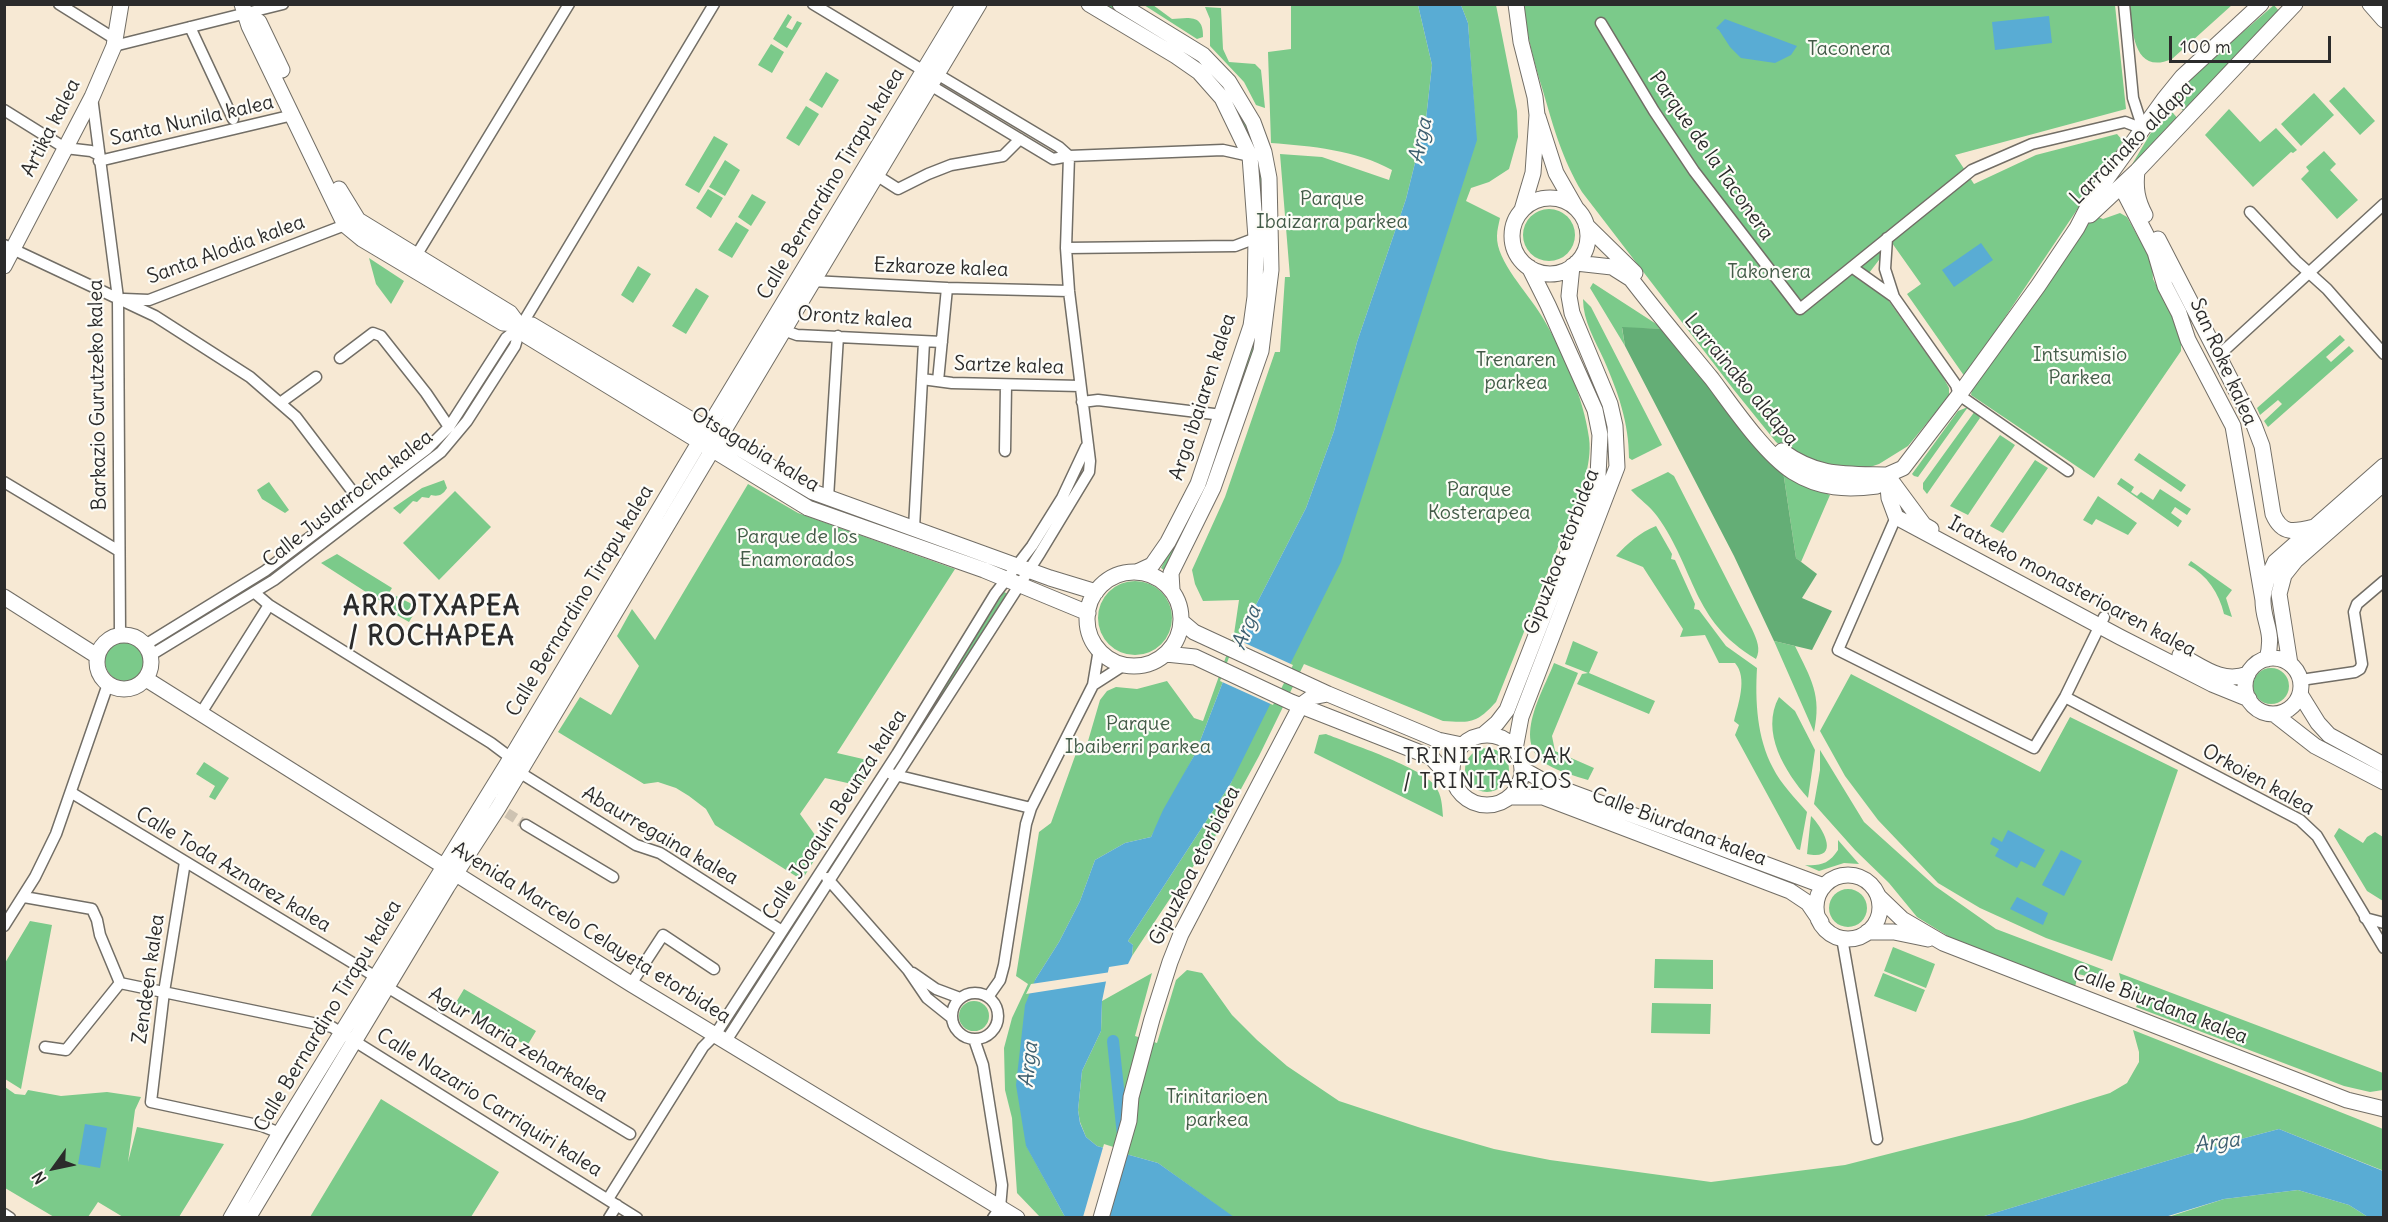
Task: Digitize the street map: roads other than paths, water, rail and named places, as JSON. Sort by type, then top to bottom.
[{"type":"street","points":[[59,4],[115,42],[190,27],[244,9],[283,4]]},
{"type":"street","name":"Artika kalea","points":[[4,266],[9,248],[92,97],[115,42],[121,4]]},
{"type":"street","points":[[416,256],[569,4]]},
{"type":"street","name":"Calle Juslarrocha kalea","points":[[148,650],[255,593],[441,452],[467,422],[515,346],[521,326],[714,4]]},
{"type":"street","points":[[813,4],[930,76],[1059,147],[1069,156]]},
{"type":"street","name":"Calle Bernardino Tirapu kalea","points":[[449,871],[503,810],[519,772],[710,439],[783,330],[876,176],[930,76],[964,4]]},
{"type":"street","name":"Calle Bernardino Tirapu kalea","points":[[248,1218],[348,1037],[449,871],[512,758],[710,439],[930,76],[979,4]]},
{"type":"street","name":"Arga ibaiaren kalea","points":[[1089,4],[1199,72],[1222,98],[1250,156],[1256,238],[1251,326],[1198,484],[1168,542],[1152,565],[1137,572]]},
{"type":"street","name":"Arga ibaiaren kalea","points":[[1120,4],[1203,55],[1229,82],[1253,122],[1264,152],[1269,178],[1271,270],[1261,351],[1212,488],[1171,573],[1172,590]]},
{"type":"street","points":[[1516,4],[1521,42],[1535,97],[1537,115],[1533,173],[1522,210],[1513,227],[1512,236],[1517,255],[1529,267],[1546,273],[1564,271],[1581,256],[1587,241],[1586,225],[1556,173],[1537,115]]},
{"type":"street","points":[[2124,4],[2133,98],[2143,129]]},
{"type":"street","name":"Larrainako aldapa","points":[[1574,264],[1612,267],[1631,279],[1776,458],[1793,472],[1816,484],[1834,488],[1847,489],[1882,480],[1903,468],[1959,395],[2077,228],[2092,199],[2182,77],[2261,4]]},
{"type":"street","points":[[2369,5],[2384,20]]},
{"type":"street","name":"Larrainako aldapa","points":[[2077,228],[2137,171],[2293,6]]},
{"type":"street","points":[[244,9],[249,26],[293,115],[351,222]]},
{"type":"street","points":[[244,9],[259,22],[347,205],[351,222]]},
{"type":"street","name":"Parque de la Taconera","points":[[1601,23],[1654,111],[1694,171],[1800,309],[1972,171],[2032,144],[2125,122],[2143,129]]},
{"type":"street","points":[[190,27],[233,119]]},
{"type":"street","points":[[930,76],[1020,140],[1053,159],[1069,156],[1222,150],[1250,156]]},
{"type":"street","name":"Barkazio Gurutzeko kalea","points":[[92,97],[118,298],[120,634]]},
{"type":"street","points":[[4,110],[65,148],[91,151],[99,158]]},
{"type":"street","name":"Santa Nunila kalea","points":[[99,158],[293,115]]},
{"type":"street","points":[[876,176],[898,189],[951,165],[1003,156],[1020,140]]},
{"type":"street","points":[[2121,186],[2126,151]]},
{"type":"street","name":"Calle Joaquín Beunza kalea","points":[[612,1202],[703,1047],[721,1038],[830,881],[891,774],[1013,582],[1089,472],[1090,461],[1069,291],[1066,248],[1069,156]]},
{"type":"street","name":"San Roke kalea","points":[[2137,171],[2135,187],[2139,203],[2254,425],[2262,446],[2272,514],[2277,524],[2289,531],[2314,527]]},
{"type":"street","name":"San Roke kalea","points":[[2121,186],[2155,252],[2165,286],[2180,313],[2188,340],[2233,426],[2271,638],[2267,659]]},
{"type":"street","points":[[1522,210],[1532,202],[1544,198],[1556,198],[1578,210]]},
{"type":"street","points":[[2218,356],[2384,204]]},
{"type":"street","points":[[2250,212],[2309,274],[2327,289],[2384,354]]},
{"type":"street","name":"Otsagabia kalea","points":[[351,222],[416,256],[510,313],[521,326]]},
{"type":"street","name":"Otsagabia kalea","points":[[351,222],[366,242],[498,321],[521,326],[532,325],[710,439],[808,508],[1013,582],[1088,613]]},
{"type":"street","name":"Santa Alodia kalea","points":[[118,298],[149,300],[351,222]]},
{"type":"street","name":"Larrainako aldapa","points":[[1586,225],[1637,275],[1780,449],[1797,462],[1816,470],[1882,480]]},
{"type":"street","points":[[1066,248],[1235,246],[1256,238]]},
{"type":"street","points":[[1887,238],[1885,269],[1894,297],[1956,386],[1959,395],[2068,471]]},
{"type":"street","points":[[9,248],[155,316],[240,370],[296,417],[359,500]]},
{"type":"street","name":"Gipuzkoa etorbidea","points":[[1515,749],[1521,717],[1617,467],[1615,426],[1610,404],[1572,313],[1569,296],[1574,264]]},
{"type":"street","name":"Gipuzkoa etorbidea","points":[[1483,735],[1507,710],[1598,476],[1600,435],[1595,410],[1529,267]]},
{"type":"street","points":[[1853,268],[1894,297]]},
{"type":"street","name":"Ezkaroze kalea","points":[[812,281],[1069,291]]},
{"type":"street","points":[[938,381],[947,288]]},
{"type":"street","name":"Calle Juslarrocha kalea","points":[[148,650],[265,571],[427,449],[449,427],[506,338],[521,326]]},
{"type":"street","name":"Orontz kalea","points":[[783,330],[797,335],[942,342]]},
{"type":"street","points":[[340,358],[373,333],[381,336],[426,393],[449,427]]},
{"type":"street","points":[[828,498],[838,336]]},
{"type":"street","points":[[914,528],[924,342]]},
{"type":"street","points":[[280,404],[316,377]]},
{"type":"street","name":"Sartze kalea","points":[[922,380],[1006,385],[1080,386]]},
{"type":"street","points":[[1005,451],[1006,385]]},
{"type":"street","points":[[1082,402],[1098,400],[1222,415]]},
{"type":"street","name":"Otsagabia kalea","points":[[710,439],[828,498],[1096,592]]},
{"type":"street","points":[[2263,600],[2267,578],[2275,562],[2384,466]]},
{"type":"street","name":"Iratxeko monasterioaren kalea","points":[[1903,468],[1895,495],[1896,517],[2102,622],[2223,677],[2236,679],[2248,674]]},
{"type":"street","name":"Iratxeko monasterioaren kalea","points":[[1882,480],[1924,525],[2051,592],[2212,684],[2249,699]]},
{"type":"street","points":[[4,482],[119,551]]},
{"type":"street","points":[[2290,664],[2279,594],[2284,575],[2296,560],[2384,483]]},
{"type":"street","points":[[1896,517],[1838,650],[2034,748],[2065,697],[2102,622]]},
{"type":"street","points":[[1137,572],[1150,574],[1172,590],[1180,610],[1181,621],[1174,644],[1166,654],[1156,661],[1124,665],[1109,658],[1099,649],[1088,626],[1088,613],[1096,592],[1107,580],[1121,574],[1137,572]]},
{"type":"street","points":[[2274,714],[2290,708],[2300,687],[2361,669],[2354,612],[2356,604],[2384,581]]},
{"type":"street","name":"Calle Joaquín Beunza kalea","points":[[721,1038],[782,930],[891,774],[1013,582]]},
{"type":"street","points":[[255,593],[269,605],[512,758]]},
{"type":"street","points":[[4,597],[97,656]]},
{"type":"street","points":[[201,713],[269,605]]},
{"type":"street","points":[[1181,621],[1194,632],[1328,694],[1438,740],[1462,745]]},
{"type":"street","points":[[120,634],[138,638],[148,650],[150,671],[140,684],[124,689],[108,684],[97,667],[97,656],[105,642],[120,634]]},
{"type":"street","points":[[988,997],[1000,980],[1004,965],[1026,824],[1031,808],[1093,685],[1099,649]]},
{"type":"street","points":[[1166,654],[1182,654],[1206,662],[1295,703],[1432,758],[1462,795],[1473,802],[1486,805],[1499,803],[1510,797],[1521,779],[1522,769],[1515,749],[1506,741],[1495,736],[1483,735],[1472,738],[1462,745],[1455,756],[1452,770],[1455,784]]},
{"type":"street","points":[[2382,763],[2329,735],[2300,687],[2296,669],[2290,664],[2275,658],[2267,659],[2253,667],[2248,674],[2246,682],[2249,699],[2260,710],[2274,714],[2315,746],[2384,782]]},
{"type":"street","points":[[1093,685],[1124,665]]},
{"type":"street","name":"Avenida Marcelo Celayeta etorbidea","points":[[146,679],[449,871],[721,1038],[996,1213],[1017,1218]]},
{"type":"street","points":[[4,926],[24,897],[56,834],[108,684]]},
{"type":"street","points":[[1295,703],[1328,694]]},
{"type":"street","name":"Orkoien kalea","points":[[2065,697],[2300,820],[2317,836],[2384,948]]},
{"type":"street","name":"Gipuzkoa etorbidea","points":[[1131,1097],[1152,1019],[1181,934],[1295,703]]},
{"type":"street","name":"Calle Biurdana kalea","points":[[1522,769],[1549,784],[1824,886]]},
{"type":"street","name":"Abaurregaina kalea","points":[[519,772],[636,845],[660,853],[782,930]]},
{"type":"street","points":[[891,774],[1031,808]]},
{"type":"street","name":"Calle Toda Aznarez kalea","points":[[72,793],[381,982]]},
{"type":"street","name":"Calle Biurdana kalea","points":[[1510,797],[1544,797],[1790,891],[1808,903],[1821,922]]},
{"type":"street","points":[[526,825],[613,877]]},
{"type":"street","name":"Zendeen kalea","points":[[185,862],[164,992],[151,1102],[262,1125],[280,1133]]},
{"type":"street","points":[[821,872],[908,970],[927,998],[952,1018],[957,1030],[974,1039],[988,1035],[997,1023],[997,1009],[988,997],[974,993],[960,998],[952,1018]]},
{"type":"street","points":[[1849,875],[1867,881],[1878,896],[1879,916],[1867,933],[1851,939],[1842,938],[1834,935],[1821,922],[1817,904],[1824,886],[1831,880],[1849,875]]},
{"type":"street","name":"Calle Biurdana kalea","points":[[1878,896],[1902,920],[1943,943],[2347,1100],[2384,1108]]},
{"type":"street","points":[[24,897],[92,909],[120,983],[66,1050],[45,1047]]},
{"type":"street","points":[[2365,918],[2384,923]]},
{"type":"street","name":"Calle Biurdana kalea","points":[[1867,933],[1894,932],[1943,943]]},
{"type":"street","points":[[631,984],[663,935],[714,969]]},
{"type":"street","points":[[1842,938],[1877,1139]]},
{"type":"street","points":[[908,970],[936,989],[960,998]]},
{"type":"street","name":"Agur Maria zeharkalea","points":[[381,982],[630,1134]]},
{"type":"street","name":"Calle Nazario Carriquiri kalea","points":[[120,983],[332,1027],[637,1218]]},
{"type":"street","name":"Calle Bernardino Tirapu kalea","points":[[231,1218],[280,1133],[348,1037]]},
{"type":"street","points":[[974,1039],[983,1065],[1001,1181],[996,1213]]},
{"type":"street","points":[[1091,1218],[1122,1115],[1131,1097]]},
{"type":"street","points":[[1101,1218],[1129,1120],[1131,1097]]},
{"type":"street","name":"Calle Biurdana kalea","points":[[2362,1104],[2384,1101]]},
{"type":"street","points":[[609,1218],[612,1202]]},
{"type":"street","points":[[4,1214],[10,1218]]},
{"type":"water","name":"Arga","points":[[1418,5],[1461,5],[1468,23],[1477,140],[1341,562],[1231,783],[1128,941],[1133,945],[1132,956],[1128,964],[1109,967],[1102,1001],[1101,1031],[1082,1071],[1078,1110],[1086,1137],[1097,1146],[1158,1163],[1234,1217],[1065,1217],[1026,1146],[1016,1085],[1025,1005],[1035,980],[1059,942],[1080,901],[1095,860],[1125,843],[1151,837],[1163,810],[1195,754],[1243,630],[1306,508],[1334,431],[1357,342],[1406,199],[1426,119],[1432,65]]},
{"type":"water","points":[[2049,16],[2052,43],[1995,50],[1992,22]]},
{"type":"water","points":[[1725,19],[1797,46],[1791,55],[1775,63],[1741,58],[1716,28]]},
{"type":"water","points":[[1981,243],[1993,260],[1954,287],[1942,270]]},
{"type":"water","points":[[2008,830],[2045,850],[2035,868],[2021,861],[2017,868],[1995,856],[1999,849],[1990,844],[1993,837],[2002,842]]},
{"type":"water","points":[[2061,850],[2082,861],[2064,896],[2042,885]]},
{"type":"water","points":[[2017,897],[2048,913],[2043,925],[2010,909]]},
{"type":"water","points":[[85,1124],[107,1128],[100,1168],[78,1164]]},
{"type":"water","points":[[2279,1129],[2383,1171],[2383,1217],[2368,1217],[2349,1205],[2298,1190],[2224,1199],[2165,1217],[1981,1217],[2226,1143]]},
{"type":"waterway","points":[[1113,1041],[1123,1135]]},
{"type":"tunnel","points":[[507,813],[526,825]]},
{"type":"district","name":"ARROTXAPEA / ROCHAPEA","points":[[432,623]]},
{"type":"district","name":"TRINITARIOAK / TRINITARIOS","points":[[1488,770]]},
{"type":"park label","name":"Taconera","points":[[1849,49]]},
{"type":"park label","name":"Parque Ibaizarra parkea","points":[[1332,210]]},
{"type":"park label","name":"Takonera","points":[[1769,272]]},
{"type":"park label","name":"Intsumisio Parkea","points":[[2080,366]]},
{"type":"park label","name":"Trenaren parkea","points":[[1516,372]]},
{"type":"park label","name":"Parque Kosterapea","points":[[1479,502]]},
{"type":"park label","name":"Parque de los Enamorados","points":[[797,548]]},
{"type":"park label","name":"Parque Ibaiberri parkea","points":[[1138,736]]},
{"type":"park label","name":"Trinitarioen parkea","points":[[1217,1108]]}]
